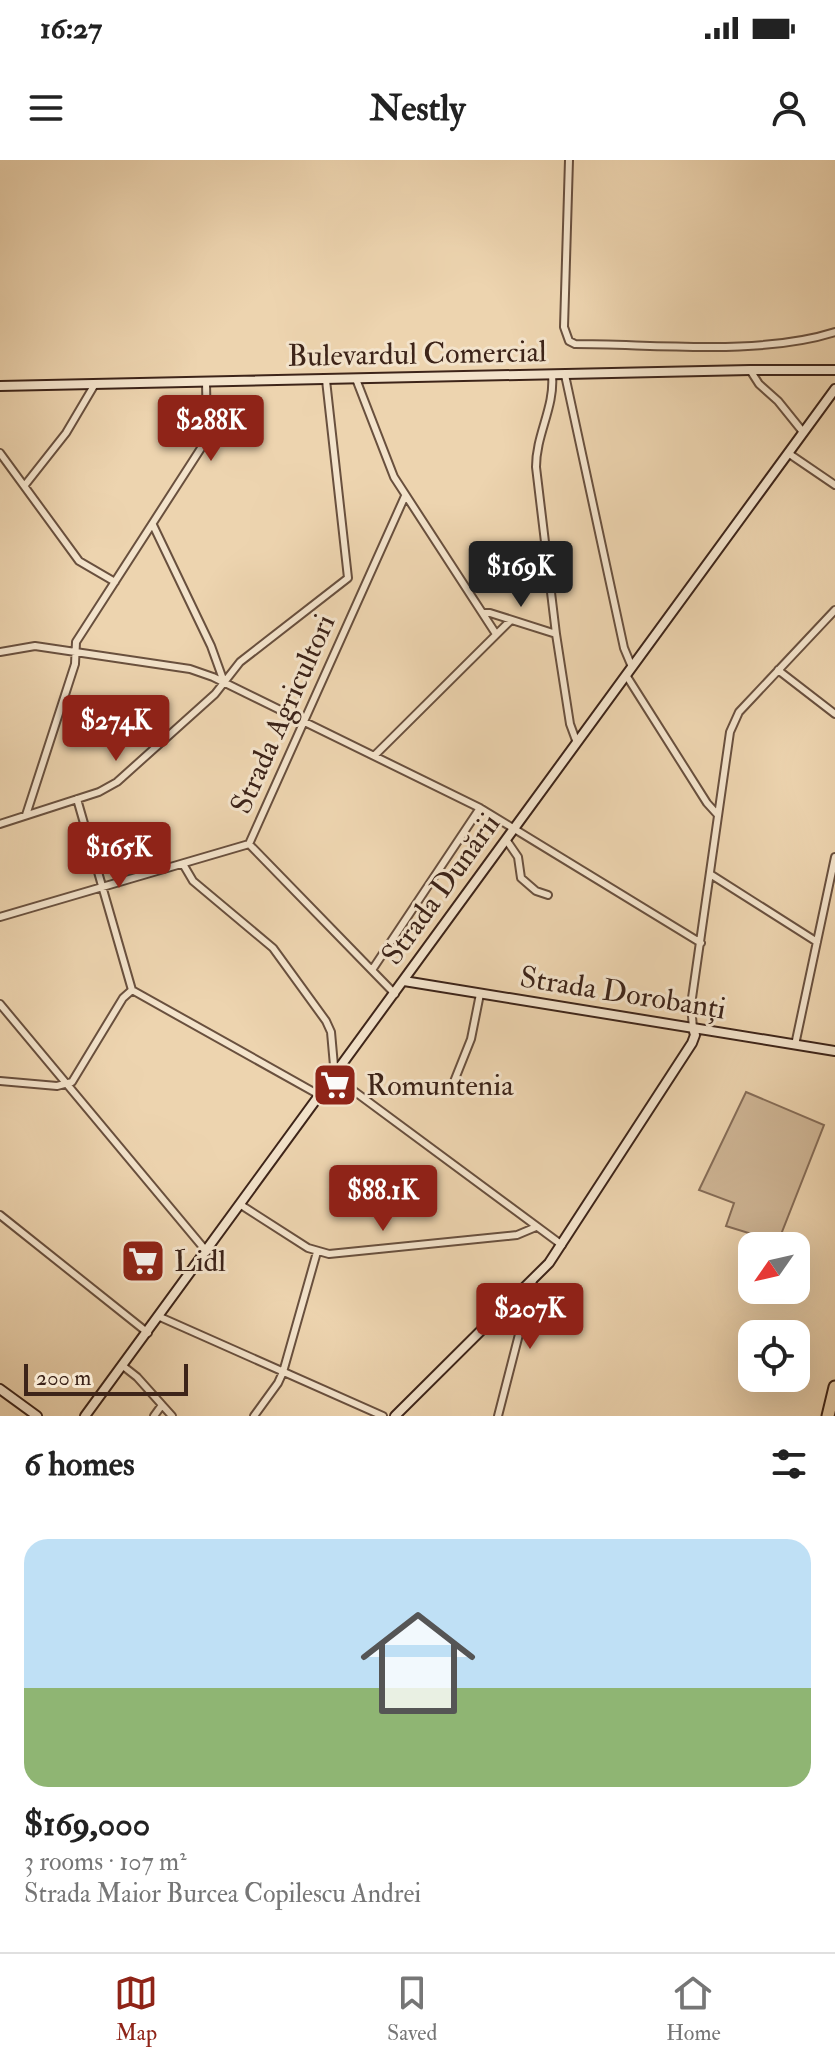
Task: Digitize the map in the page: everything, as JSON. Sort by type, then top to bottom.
[{"type":"highway","points":[[828,1416],[835,1387]]},
{"type":"main road","name":"Bulevardul Comercial","points":[[0,386],[835,370]]},
{"type":"main road","name":"Strada Dunării","points":[[85,1416],[835,389]]},
{"type":"main road","name":"Strada Dorobanți","points":[[404,981],[835,1051]]},
{"type":"main road","points":[[395,1416],[549,1263],[692,1043],[695,1035],[693,1028]]},
{"type":"main road","points":[[0,1389],[37,1416]]},
{"type":"street","points":[[569,160],[564,327],[569,341],[575,344],[719,346],[789,343],[835,332]]},
{"type":"street","points":[[750,370],[803,432]]},
{"type":"street","points":[[552,375],[553,394],[536,447],[536,467],[556,634],[570,724],[577,743]]},
{"type":"street","points":[[565,375],[629,671],[707,803],[717,814]]},
{"type":"street","points":[[356,379],[394,477],[496,634]]},
{"type":"street","points":[[326,380],[348,578]]},
{"type":"street","points":[[26,815],[77,653],[76,642],[205,442],[206,382]]},
{"type":"street","points":[[25,485],[66,433],[95,384]]},
{"type":"street","points":[[0,453],[79,561],[115,582]]},
{"type":"street","points":[[788,453],[835,485]]},
{"type":"street","name":"Strada Agricultori","points":[[0,917],[249,844],[405,496]]},
{"type":"street","points":[[153,525],[218,662],[224,682]]},
{"type":"street","points":[[348,578],[364,588]]},
{"type":"street","points":[[0,824],[77,799],[117,782],[215,694],[240,662],[348,578]]},
{"type":"street","points":[[693,1028],[691,1005],[730,732],[739,712],[835,610]]},
{"type":"street","points":[[483,613],[556,634]]},
{"type":"street","points":[[375,755],[510,621]]},
{"type":"street","points":[[0,652],[35,646],[190,669],[224,682],[480,808],[701,943]]},
{"type":"street","points":[[778,670],[835,714]]},
{"type":"street","points":[[77,799],[132,990],[321,1096]]},
{"type":"street","points":[[372,970],[480,808]]},
{"type":"street","points":[[507,841],[518,857],[521,878],[536,891],[548,895]]},
{"type":"street","points":[[249,844],[395,994]]},
{"type":"street","points":[[795,1045],[835,857]]},
{"type":"street","points":[[183,864],[189,877],[273,948],[302,988],[329,1027],[335,1077],[562,1245]]},
{"type":"street","points":[[710,874],[817,942]]},
{"type":"street","points":[[0,1081],[68,1085],[123,998],[132,990]]},
{"type":"street","points":[[453,1084],[471,1039],[480,994]]},
{"type":"street","points":[[0,1004],[207,1252]]},
{"type":"street","points":[[241,1205],[317,1252],[342,1254],[517,1235],[536,1227]]},
{"type":"street","points":[[0,1215],[148,1333]]},
{"type":"street","points":[[254,1416],[283,1372],[317,1252]]},
{"type":"street","points":[[498,1416],[533,1279]]},
{"type":"street","points":[[160,1317],[383,1416]]},
{"type":"street","points":[[123,1366],[172,1416]]},
{"type":"street","points":[[154,1416],[162,1405]]},
{"type":"street","points":[[20,1416],[26,1408]]},
{"type":"shaded area","points":[[746,1092],[824,1125],[782,1232],[746,1232],[726,1226],[734,1203],[699,1190]]},
{"type":"place","name":"Romuntenia","points":[[335,1085]]},
{"type":"place","name":"Lidl","points":[[143,1261]]}]
